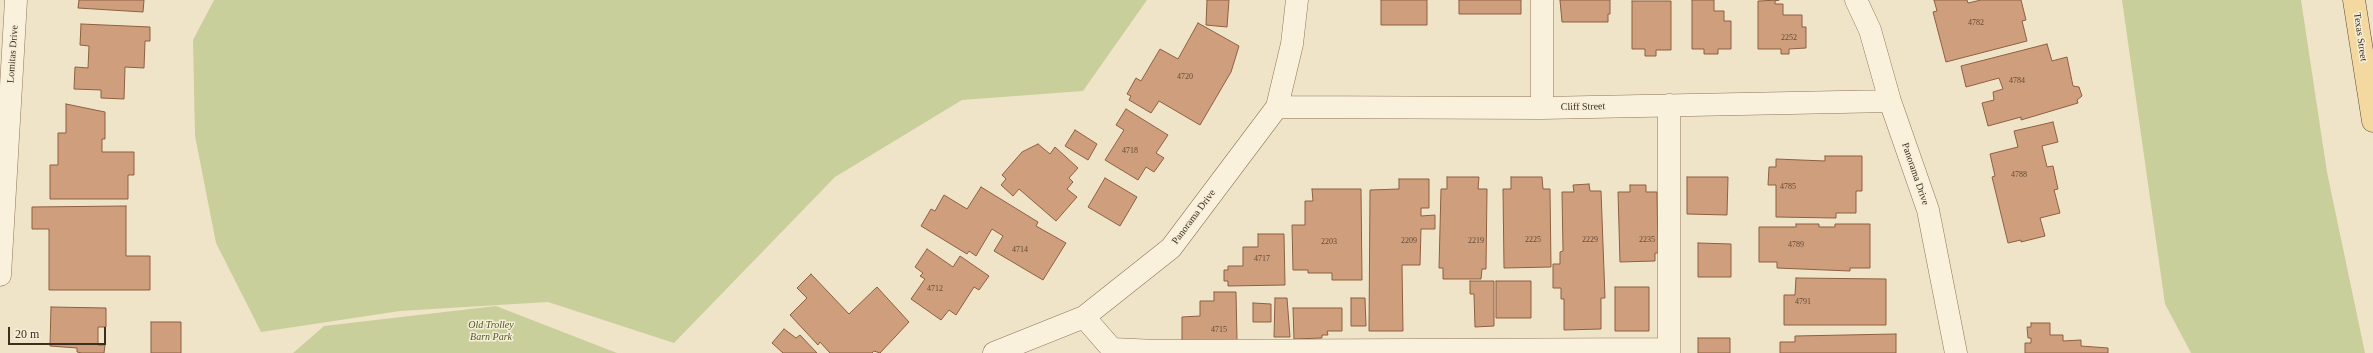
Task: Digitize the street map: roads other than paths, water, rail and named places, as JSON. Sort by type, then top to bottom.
[{"type":"main road","name":"Texas Street","points":[[2354,0],[2373,121]]},
{"type":"street","name":"Lomitas Drive","points":[[0,275],[16,0]]},
{"type":"street","name":"Panorama Drive","points":[[994,353],[1084,317],[1171,248],[1277,107],[1292,44],[1297,0]]},
{"type":"street","points":[[1542,0],[1542,108]]},
{"type":"street","name":"Panorama Drive","points":[[1856,0],[1870,30],[1890,101],[1928,210],[1956,353]]},
{"type":"street","name":"Cliff Street","points":[[1277,107],[1542,108],[1890,101]]},
{"type":"street","points":[[1084,317],[1112,349],[1156,351],[1669,351],[1669,105]]},
{"type":"park label","name":"Old Trolley Barn Park","points":[[491,330]]}]
